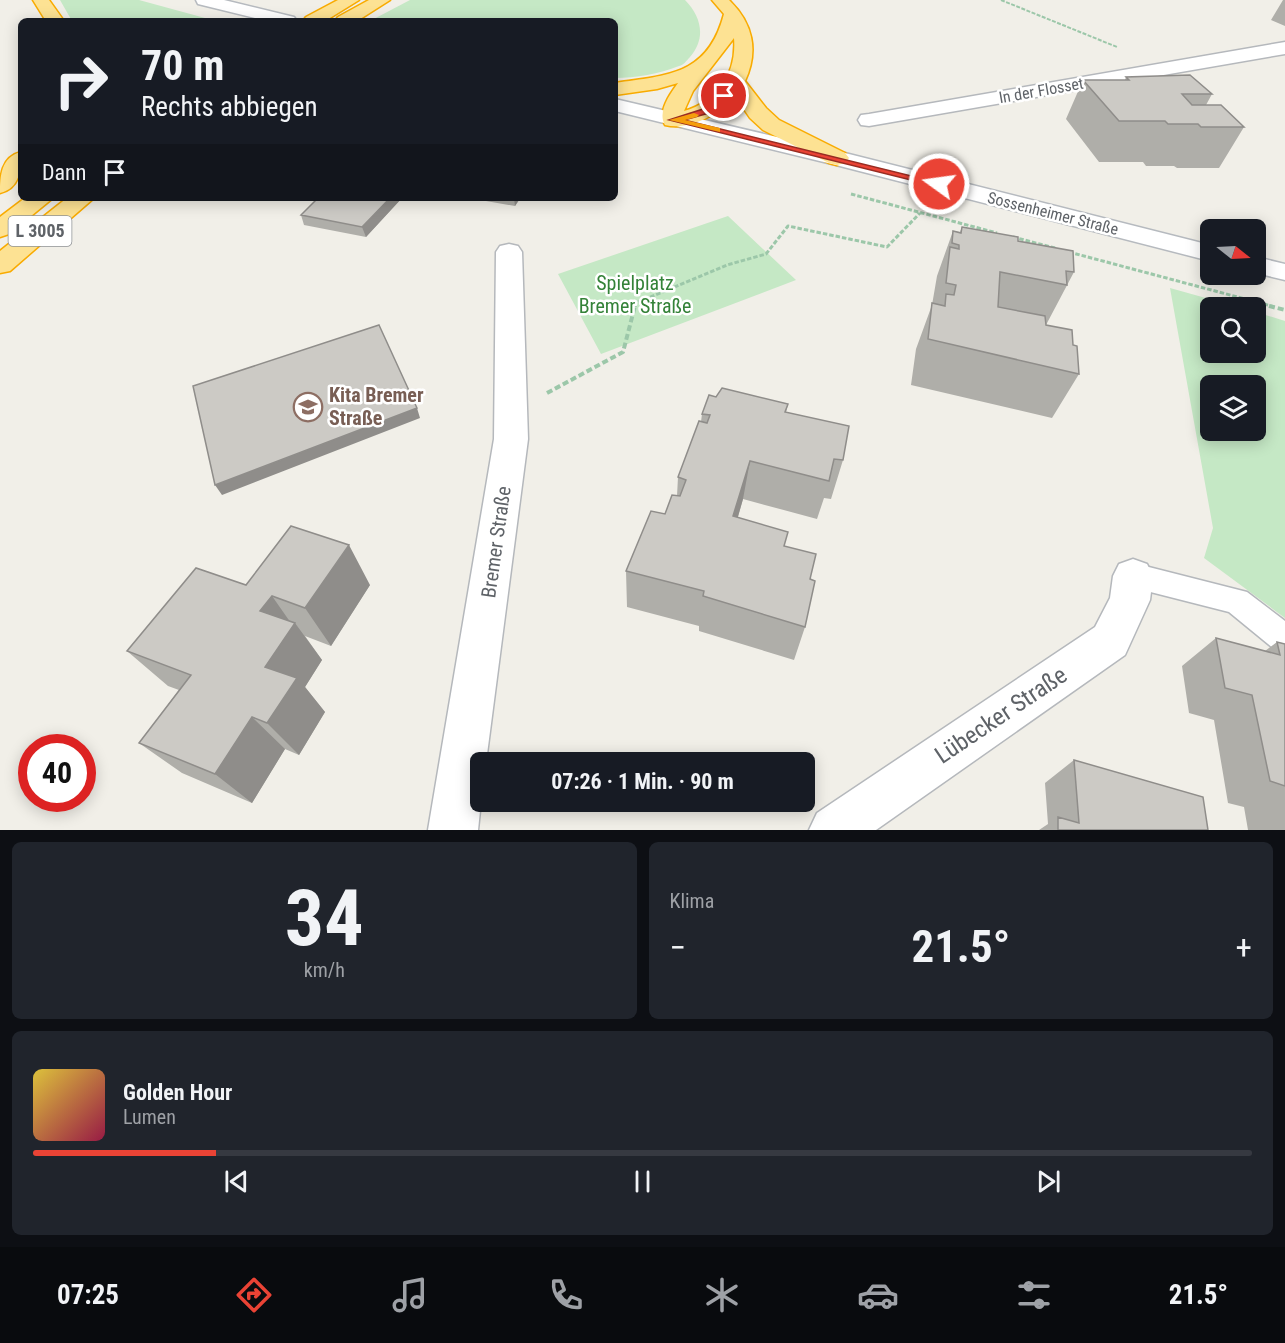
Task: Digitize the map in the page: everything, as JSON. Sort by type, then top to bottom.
[{"type":"highway","points":[[41,0],[53,18]]},
{"type":"highway","points":[[318,18],[351,0]]},
{"type":"highway","points":[[349,18],[382,0]]},
{"type":"highway","points":[[726,7],[740,23],[745,40],[745,50],[735,81],[724,96],[706,111],[673,120],[677,102],[725,37],[726,7]]},
{"type":"highway","points":[[618,89],[657,83],[699,71]]},
{"type":"highway","points":[[735,81],[758,113],[771,124],[837,158]]},
{"type":"highway","points":[[0,186],[18,163]]},
{"type":"highway","name":"L 3005","points":[[0,229],[37,201]]},
{"type":"highway","name":"L 3005","points":[[0,265],[78,201]]},
{"type":"street","points":[[204,0],[276,18]]},
{"type":"street","name":"In der Flosset","points":[[869,120],[1285,48]]},
{"type":"street","name":"Sossenheimer Straße","points":[[618,106],[837,158],[1200,250]]},
{"type":"street","name":"Bremer Straße","points":[[453,830],[511,439],[509,252]]},
{"type":"street","points":[[1266,267],[1285,272]]},
{"type":"street","name":"Lübecker Straße","points":[[834,830],[1110,641],[1130,600],[1133,576]]},
{"type":"lane","points":[[1133,576],[1237,602],[1285,639]]},
{"type":"path","points":[[1001,0],[1169,69]]},
{"type":"path","points":[[512,404],[543,396],[623,352],[636,303],[727,266],[766,254],[788,226],[887,247],[920,213],[999,234]]},
{"type":"path","points":[[1010,237],[1056,248]]},
{"type":"path","points":[[1067,251],[1285,310]]},
{"type":"green space","points":[[60,0],[139,0],[205,18],[70,18]]},
{"type":"green space","points":[[410,0],[685,0],[698,21],[700,36],[695,50],[682,65],[647,75],[618,78],[618,18],[376,18]]},
{"type":"green space","name":"Spielplatz Bremer Straße","points":[[728,216],[796,280],[601,354],[558,274]]},
{"type":"green space","points":[[1170,288],[1202,297],[1200,297],[1200,363],[1266,363],[1266,315],[1285,321],[1285,618],[1204,558],[1213,528]]},
{"type":"building","points":[[1190,75],[1212,94],[1182,94],[1192,105],[1221,105],[1244,127],[1201,127],[1198,124],[1168,124],[1165,121],[1119,121],[1083,80],[1129,80],[1126,77]]},
{"type":"building","points":[[315,201],[387,201],[362,227],[301,215]]},
{"type":"building","points":[[962,227],[1018,237],[1018,241],[1073,251],[1074,272],[1066,271],[1067,285],[1000,272],[998,307],[1045,316],[1046,325],[1072,330],[1073,345],[1077,346],[1079,374],[928,339],[932,303],[945,306],[946,294],[954,295],[956,285],[946,283],[950,247],[959,249],[959,245],[952,243],[953,231],[961,233]]},
{"type":"building","name":"Kita Bremer Straße","points":[[379,325],[417,408],[215,485],[193,386]]},
{"type":"building","points":[[722,388],[788,404],[785,412],[849,426],[843,460],[834,459],[829,481],[750,461],[733,516],[788,532],[784,546],[816,554],[810,579],[815,581],[805,627],[703,596],[704,591],[626,571],[651,511],[665,514],[672,495],[680,496],[686,480],[678,477],[699,421],[707,423],[710,415],[702,414],[709,395],[716,397]]},
{"type":"building","points":[[291,526],[349,545],[305,608],[272,596],[260,611],[295,623],[265,667],[297,678],[267,723],[252,717],[215,774],[139,743],[191,675],[127,651],[196,568],[246,585]]},
{"type":"building","points":[[1216,638],[1280,655],[1277,642],[1285,644],[1285,786],[1270,781],[1252,695],[1225,688]]},
{"type":"building","points":[[1074,760],[1203,797],[1208,830],[1058,830],[1058,817],[1079,823]]},
{"type":"slow traffic","points":[[694,115],[673,120],[717,130]]},
{"type":"place","name":"Kita Bremer Straße","points":[[308,407]]},
{"type":"route","points":[[724,96],[706,111],[673,120],[939,184]]}]
